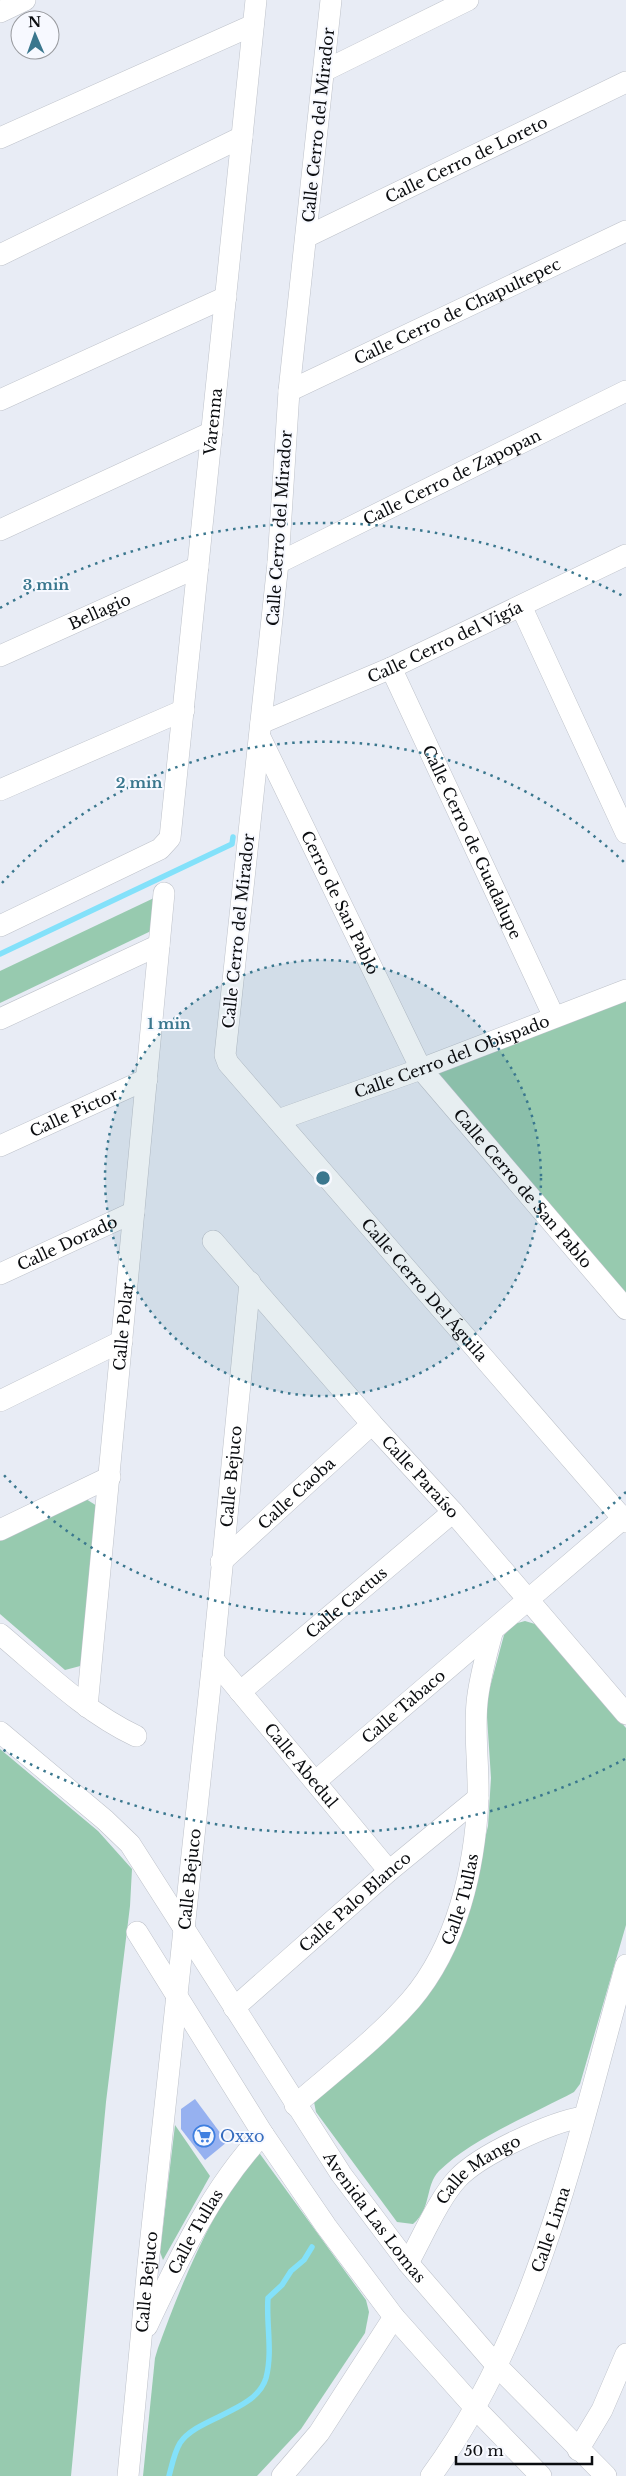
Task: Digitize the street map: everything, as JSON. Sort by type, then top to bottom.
[{"type":"street","points":[[0,12],[26,0]]},
{"type":"street","name":"Varenna","points":[[0,926],[160,849],[168,842],[172,832],[256,0]]},
{"type":"street","name":"Calle Cerro del Mirador","points":[[225,1055],[278,563],[289,391],[331,0]]},
{"type":"street","points":[[324,71],[468,0]]},
{"type":"street","points":[[0,138],[253,25]]},
{"type":"street","name":"Calle Cerro de Loreto","points":[[306,237],[626,82]]},
{"type":"street","points":[[0,255],[242,137]]},
{"type":"street","name":"Calle Cerro de Chapultepec","points":[[289,391],[626,231]]},
{"type":"street","points":[[0,400],[226,297]]},
{"type":"street","name":"Calle Cerro de Zapopan","points":[[278,563],[626,391]]},
{"type":"street","points":[[0,530],[212,432]]},
{"type":"street","name":"Calle Cerro del Vigía","points":[[260,729],[626,555]]},
{"type":"street","name":"Bellagio","points":[[0,656],[198,567]]},
{"type":"street","points":[[521,606],[626,834]]},
{"type":"street","name":"Calle Cerro de Guadalupe","points":[[391,668],[554,1017]]},
{"type":"street","points":[[0,790],[184,710]]},
{"type":"street","name":"Cerro de San Pablo","points":[[260,729],[421,1070]]},
{"type":"street","name":"Calle Polar","points":[[87,1707],[164,893]]},
{"type":"street","points":[[0,1019],[159,945]]},
{"type":"street","name":"Calle Cerro del Obispado","points":[[278,1120],[421,1070],[626,990]]},
{"type":"street","name":"Calle Cerro Del Águila","points":[[225,1055],[228,1063],[625,1519]]},
{"type":"street","name":"Calle Cerro de San Pablo","points":[[421,1070],[626,1309]]},
{"type":"street","name":"Calle Pictor","points":[[0,1146],[147,1079]]},
{"type":"street","name":"Calle Dorado","points":[[0,1274],[134,1212]]},
{"type":"street","name":"Calle Paraíso","points":[[213,1241],[372,1424],[452,1512],[626,1714]]},
{"type":"street","name":"Calle Bejuco","points":[[128,2476],[183,1926],[213,1659],[221,1562],[250,1282]]},
{"type":"street","points":[[0,1400],[122,1341]]},
{"type":"street","name":"Calle Caoba","points":[[221,1562],[372,1424]]},
{"type":"street","points":[[0,1530],[110,1477]]},
{"type":"street","name":"Calle Cactus","points":[[240,1692],[452,1512]]},
{"type":"street","name":"Calle Tabaco","points":[[316,1781],[625,1519]]},
{"type":"street","name":"Calle Tullas","points":[[295,2105],[382,2029],[410,2001],[429,1976],[447,1940],[464,1893],[473,1858],[478,1798],[477,1703],[492,1633]]},
{"type":"street","points":[[0,1634],[87,1707],[110,1723],[136,1736]]},
{"type":"street","name":"Calle Abedul","points":[[213,1659],[389,1871]]},
{"type":"street","name":"Avenida Las Lomas","points":[[0,1732],[123,1836],[183,1926],[295,2105],[341,2174],[408,2263],[497,2366],[578,2450],[606,2476]]},
{"type":"street","name":"Calle Palo Blanco","points":[[234,2008],[389,1871],[478,1798]]},
{"type":"street","points":[[137,1932],[176,1998],[263,2134],[326,2226],[394,2317],[476,2409],[541,2476]]},
{"type":"street","name":"Calle Lima","points":[[431,2476],[457,2440],[476,2409],[521,2314],[547,2241],[626,1965]]},
{"type":"street","name":"Calle Mango","points":[[408,2263],[448,2191],[468,2168],[509,2145],[564,2120],[583,2117]]},
{"type":"street","name":"Calle Tullas","points":[[142,2338],[165,2288],[214,2198],[231,2171],[263,2134]]},
{"type":"street","points":[[282,2476],[319,2433],[394,2317]]},
{"type":"street","points":[[578,2450],[602,2410],[626,2354]]},
{"type":"green space","points":[[154,898],[151,931],[0,1003],[0,971]]},
{"type":"green space","points":[[626,991],[626,1298],[429,1066]]},
{"type":"green space","points":[[86,1499],[97,1506],[84,1665],[65,1670],[0,1614],[0,1540]]},
{"type":"green space","points":[[525,1621],[535,1624],[626,1728],[626,1925],[580,2084],[574,2092],[503,2128],[452,2159],[435,2177],[419,2218],[413,2224],[397,2222],[316,2112],[313,2097],[401,2016],[470,1900],[488,1826],[491,1778],[486,1702],[504,1635],[514,1624]]},
{"type":"green space","points":[[0,1749],[98,1831],[132,1869],[130,1906],[106,2102],[71,2476],[0,2476]]},
{"type":"green space","points":[[175,2125],[210,2176],[163,2260],[160,2252]]},
{"type":"green space","points":[[258,2154],[260,2154],[366,2300],[369,2312],[365,2333],[301,2429],[257,2476],[143,2476],[155,2358],[158,2348],[200,2246],[227,2197]]},
{"type":"building","name":"Oxxo","points":[[195,2099],[227,2142],[205,2160],[181,2129],[181,2109]]},
{"type":"waterway","points":[[0,954],[232,844],[233,837]]},
{"type":"waterway","points":[[169,2476],[178,2447],[188,2434],[239,2407],[251,2399],[260,2389],[266,2378],[269,2358],[268,2298],[282,2285],[291,2271],[304,2260],[312,2247]]},
{"type":"place","name":"Oxxo","points":[[204,2136]]}]
